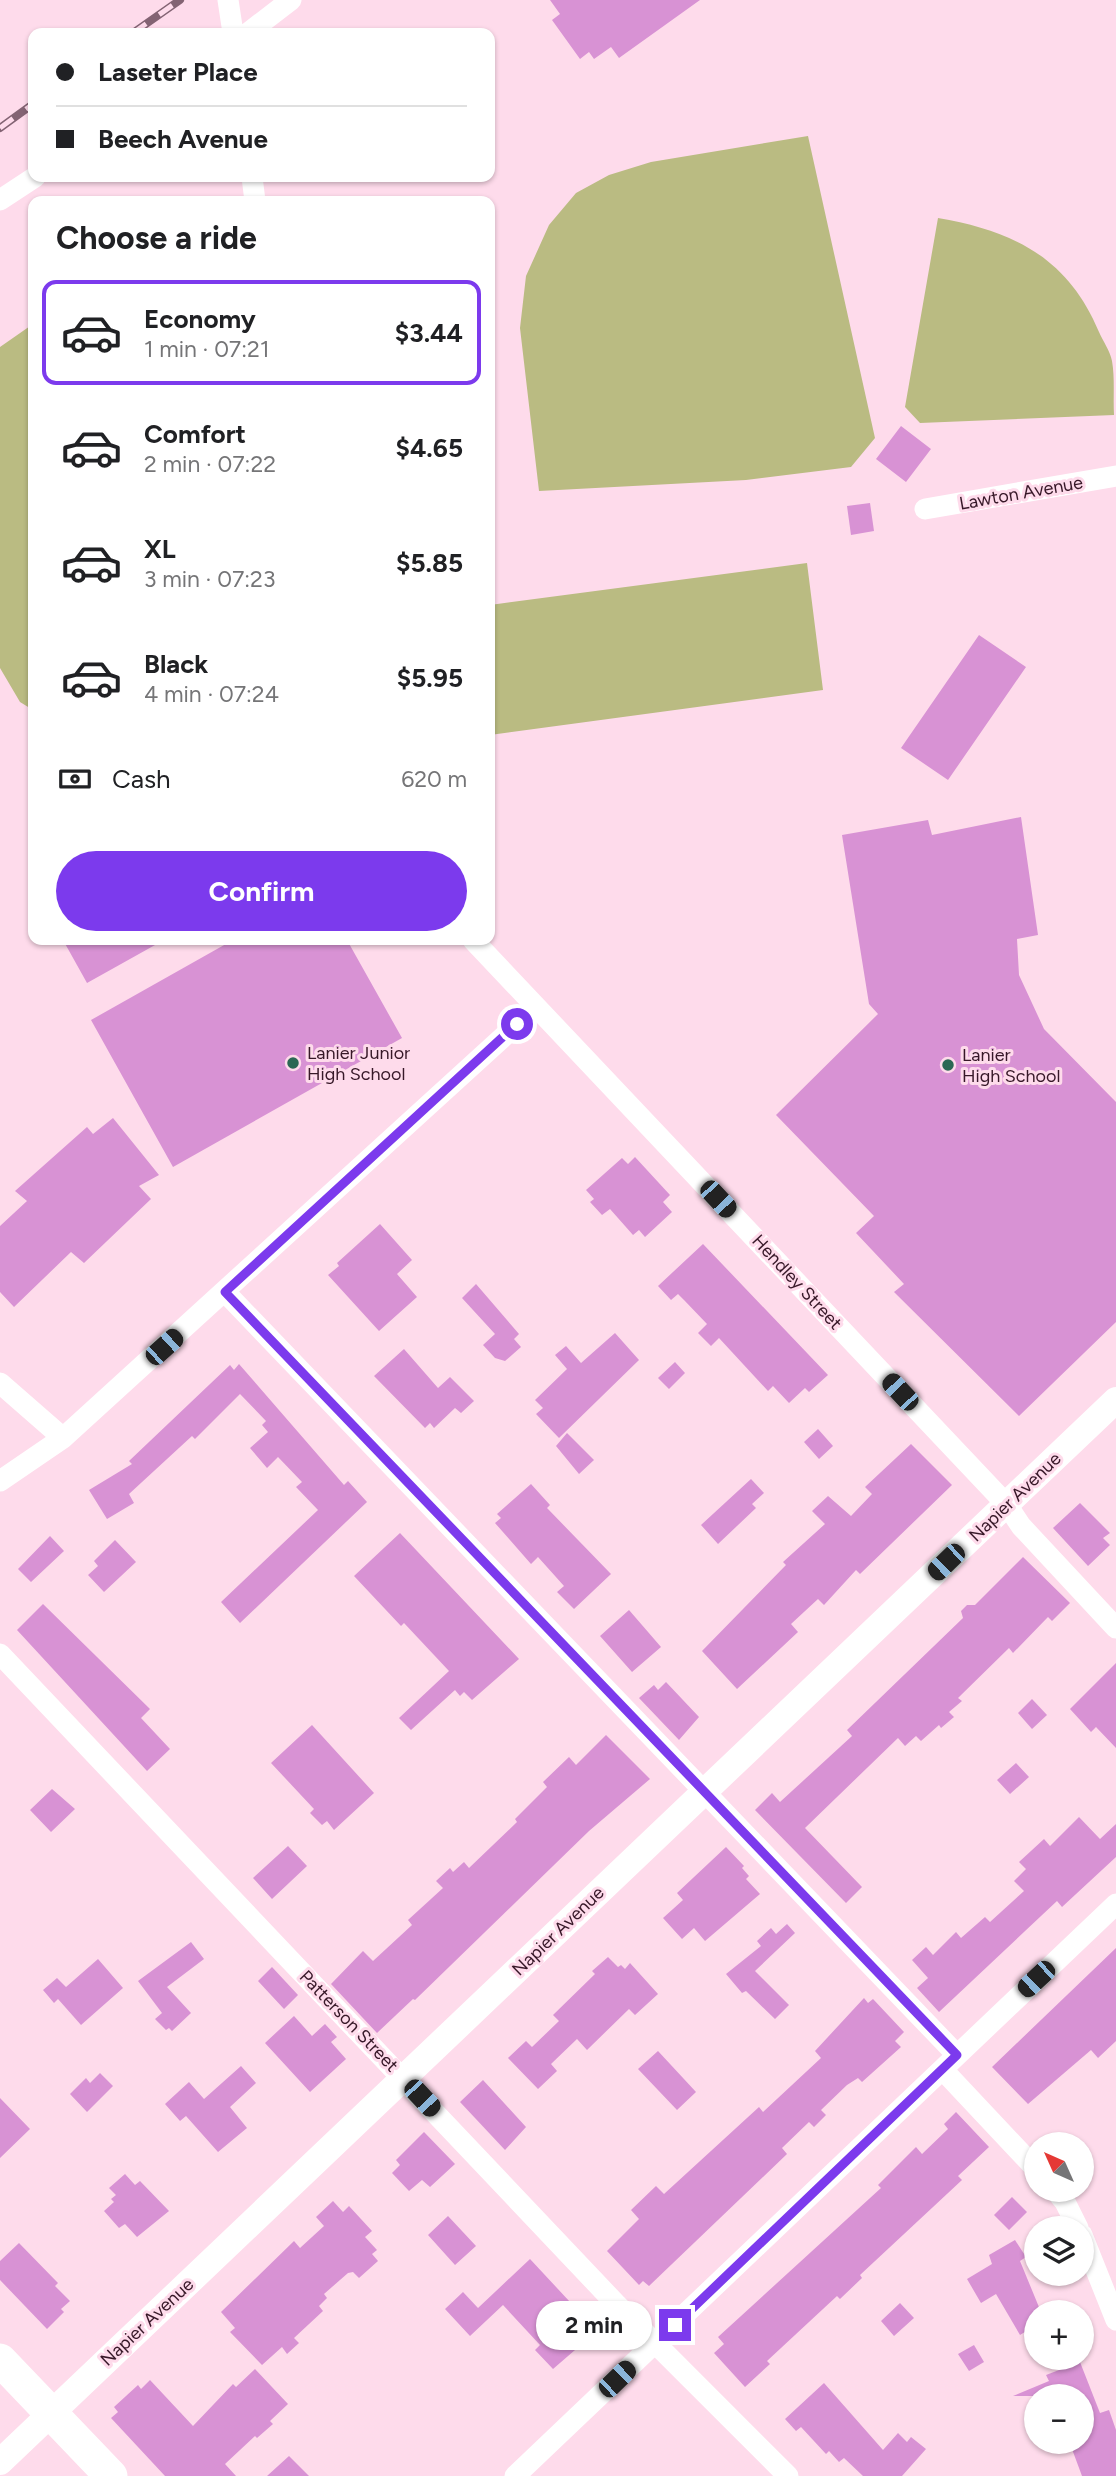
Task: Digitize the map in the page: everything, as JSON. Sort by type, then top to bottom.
[{"type":"main road","points":[[0,2360],[111,2476]]},
{"type":"street","points":[[228,0],[232,28]]},
{"type":"street","points":[[255,28],[291,0]]},
{"type":"street","points":[[0,200],[28,182]]},
{"type":"street","name":"Lawton Avenue","points":[[925,509],[1116,476]]},
{"type":"street","name":"Hendley Street","points":[[478,945],[1007,1505],[1021,1526],[1116,1628]]},
{"type":"street","points":[[0,1480],[63,1438],[536,1007]]},
{"type":"street","points":[[225,1292],[704,1792],[950,2062],[1024,2154]]},
{"type":"street","points":[[0,1383],[63,1438]]},
{"type":"street","name":"Napier Avenue","points":[[0,2462],[1116,1400]]},
{"type":"street","name":"Patterson Street","points":[[0,1654],[656,2343],[788,2476]]},
{"type":"street","points":[[515,2476],[1116,1904]]},
{"type":"street","points":[[1094,2265],[1116,2320]]},
{"type":"green space","points":[[808,136],[875,438],[851,467],[746,480],[539,491],[520,328],[526,276],[549,225],[576,193],[609,175],[651,162]]},
{"type":"green space","points":[[938,218],[991,231],[1014,240],[1054,267],[1071,285],[1086,306],[1111,357],[1114,415],[920,423],[905,407]]},
{"type":"green space","points":[[28,327],[28,707],[20,702],[0,668],[0,347]]},
{"type":"green space","points":[[807,563],[823,690],[495,734],[495,604]]},
{"type":"building","points":[[550,0],[700,0],[619,58],[611,47],[594,59],[589,52],[580,59],[552,20],[560,14]]},
{"type":"building","points":[[901,426],[931,449],[906,482],[876,459]]},
{"type":"building","points":[[870,503],[874,531],[851,535],[847,506]]},
{"type":"building","points":[[979,635],[1026,667],[948,780],[901,748]]},
{"type":"building","points":[[1021,817],[1038,935],[1017,939],[1019,975],[1044,1029],[1116,1102],[1116,1322],[1019,1416],[894,1292],[904,1284],[856,1233],[874,1216],[776,1115],[878,1014],[869,1004],[842,835],[928,820],[932,835]]},
{"type":"building","points":[[66,945],[155,945],[87,983]]},
{"type":"building","name":"Lanier Junior High School","points":[[224,945],[350,945],[402,1038],[173,1167],[91,1020]]},
{"type":"building","points":[[113,1118],[159,1175],[139,1186],[151,1199],[84,1263],[71,1252],[14,1307],[0,1292],[0,1226],[27,1201],[15,1191],[87,1127],[93,1134]]},
{"type":"building","points":[[635,1157],[670,1195],[663,1202],[672,1212],[645,1237],[639,1230],[633,1235],[610,1209],[602,1215],[590,1202],[594,1199],[586,1190],[622,1158],[628,1164]]},
{"type":"building","points":[[380,1224],[412,1260],[397,1274],[417,1297],[379,1331],[328,1275],[339,1266],[337,1263]]},
{"type":"building","points":[[703,1244],[828,1375],[809,1392],[805,1388],[789,1403],[773,1386],[768,1391],[719,1338],[711,1346],[698,1333],[707,1324],[678,1294],[671,1300],[658,1286]]},
{"type":"building","points":[[476,1284],[519,1334],[514,1339],[521,1347],[505,1361],[495,1358],[483,1345],[495,1334],[462,1298]]},
{"type":"building","points":[[615,1333],[639,1360],[559,1438],[536,1414],[543,1408],[535,1400],[567,1369],[555,1355],[566,1346],[581,1363]]},
{"type":"building","points":[[404,1349],[438,1388],[450,1377],[474,1401],[461,1413],[455,1408],[434,1428],[430,1423],[425,1428],[374,1376]]},
{"type":"building","points":[[675,1362],[685,1373],[669,1389],[658,1378]]},
{"type":"building","points":[[239,1364],[344,1485],[348,1481],[367,1502],[240,1623],[221,1602],[318,1510],[296,1487],[302,1482],[278,1457],[267,1468],[250,1448],[268,1432],[262,1425],[266,1421],[240,1394],[195,1439],[192,1436],[129,1494],[134,1503],[107,1519],[89,1490],[132,1464],[129,1461],[230,1365],[234,1370]]},
{"type":"building","points":[[818,1429],[833,1446],[819,1459],[804,1442]]},
{"type":"building","points":[[567,1433],[594,1460],[579,1474],[556,1446]]},
{"type":"building","points":[[911,1444],[952,1485],[860,1574],[856,1570],[824,1605],[818,1599],[791,1624],[798,1632],[737,1689],[702,1651],[786,1565],[783,1562],[825,1524],[812,1511],[828,1496],[851,1516],[872,1494],[865,1487]]},
{"type":"building","points":[[751,1479],[764,1493],[752,1504],[756,1508],[718,1544],[701,1525]]},
{"type":"building","points":[[531,1484],[550,1505],[547,1508],[611,1574],[574,1609],[557,1592],[564,1586],[538,1557],[531,1564],[495,1523],[501,1518],[497,1514]]},
{"type":"building","points":[[1080,1503],[1110,1533],[1103,1538],[1110,1545],[1088,1566],[1053,1528]]},
{"type":"building","points":[[400,1533],[519,1659],[472,1700],[464,1692],[460,1696],[455,1690],[411,1730],[399,1718],[449,1671],[404,1623],[401,1626],[354,1576]]},
{"type":"building","points":[[50,1536],[64,1551],[31,1582],[18,1569]]},
{"type":"building","points":[[115,1540],[136,1562],[104,1592],[88,1575],[98,1566],[94,1561]]},
{"type":"building","points":[[1023,1557],[1070,1603],[1052,1621],[1048,1617],[1013,1653],[1009,1648],[958,1698],[962,1701],[949,1712],[954,1717],[941,1728],[939,1725],[921,1741],[916,1736],[905,1746],[898,1738],[805,1828],[862,1887],[846,1903],[755,1810],[772,1793],[780,1802],[852,1736],[847,1730],[963,1618],[961,1611],[967,1605],[975,1605]]},
{"type":"building","points":[[43,1604],[150,1709],[141,1718],[170,1749],[147,1771],[17,1630]]},
{"type":"building","points":[[629,1610],[661,1647],[632,1672],[600,1636]]},
{"type":"building","points":[[1116,1663],[1116,1748],[1096,1727],[1091,1732],[1070,1709]]},
{"type":"building","points":[[666,1682],[699,1717],[679,1740],[639,1698],[654,1685],[658,1690]]},
{"type":"building","points":[[1032,1699],[1047,1715],[1032,1729],[1018,1713]]},
{"type":"building","points":[[312,1725],[374,1793],[334,1830],[327,1821],[322,1825],[310,1813],[314,1809],[271,1763]]},
{"type":"building","points":[[606,1735],[650,1779],[589,1831],[415,2000],[377,2033],[331,1984],[363,1951],[373,1961],[412,1925],[408,1920],[443,1888],[436,1881],[450,1868],[453,1872],[464,1862],[469,1868],[517,1822],[515,1819],[547,1787],[543,1782],[569,1757],[576,1765]]},
{"type":"building","points":[[1016,1763],[1029,1777],[1010,1794],[997,1780]]},
{"type":"building","points":[[52,1789],[75,1809],[51,1832],[30,1810]]},
{"type":"building","points":[[1079,1817],[1100,1839],[1116,1824],[1116,1857],[1062,1907],[1057,1901],[939,2012],[917,1988],[928,1978],[912,1960],[926,1947],[933,1955],[956,1932],[961,1938],[985,1917],[990,1922],[1024,1891],[1014,1881],[1026,1869],[1019,1862],[1044,1839],[1050,1846]]},
{"type":"building","points":[[288,1846],[307,1866],[272,1899],[253,1878]]},
{"type":"building","points":[[726,1847],[744,1866],[742,1868],[749,1876],[746,1879],[760,1894],[705,1941],[694,1928],[682,1939],[663,1918],[683,1900],[677,1893]]},
{"type":"building","points":[[787,1924],[795,1933],[755,1971],[789,2005],[775,2019],[746,1991],[742,1993],[726,1974],[761,1946],[757,1941],[771,1928],[776,1934]]},
{"type":"building","points":[[191,1942],[204,1959],[167,1987],[191,2013],[172,2031],[169,2028],[166,2030],[155,2019],[162,2013],[138,1981]]},
{"type":"building","points":[[1116,1948],[1116,2041],[1098,2058],[1091,2050],[1028,2104],[992,2067]]},
{"type":"building","points":[[608,1957],[618,1967],[621,1965],[625,1969],[630,1963],[658,1994],[635,2015],[629,2009],[587,2050],[577,2039],[551,2064],[557,2071],[538,2089],[508,2058],[526,2041],[532,2047],[559,2021],[553,2015],[595,1974],[592,1971]]},
{"type":"building","points":[[98,1959],[123,1988],[81,2025],[58,1999],[54,2003],[43,1990],[57,1978],[66,1987]]},
{"type":"building","points":[[272,1967],[298,1995],[284,2009],[258,1981]]},
{"type":"building","points":[[864,1998],[868,2003],[873,1999],[904,2032],[895,2041],[901,2047],[862,2082],[858,2078],[847,2085],[821,2110],[826,2115],[814,2127],[809,2122],[782,2148],[787,2154],[649,2286],[643,2281],[639,2285],[607,2251],[639,2219],[631,2210],[656,2186],[664,2194],[759,2107],[763,2112],[821,2058],[815,2051]]},
{"type":"building","points":[[294,2016],[312,2036],[325,2024],[337,2037],[331,2042],[346,2059],[310,2092],[265,2043]]},
{"type":"building","points":[[658,2051],[696,2092],[677,2110],[638,2069]]},
{"type":"building","points":[[241,2066],[256,2083],[230,2107],[247,2128],[218,2152],[186,2116],[180,2121],[165,2104],[189,2082],[204,2099]]},
{"type":"building","points":[[100,2073],[113,2086],[87,2112],[70,2094],[86,2078],[90,2083]]},
{"type":"building","points":[[483,2080],[526,2127],[505,2150],[460,2102]]},
{"type":"building","points":[[0,2098],[30,2129],[0,2158]]},
{"type":"building","points":[[956,2112],[989,2147],[958,2176],[962,2180],[860,2275],[862,2278],[840,2299],[837,2296],[767,2361],[770,2364],[745,2387],[714,2353],[724,2344],[718,2337],[881,2188],[878,2185],[916,2147],[922,2154],[948,2129],[944,2124]]},
{"type":"building","points":[[424,2132],[455,2164],[430,2187],[422,2180],[409,2191],[392,2173],[400,2165],[396,2160]]},
{"type":"building","points":[[125,2174],[135,2185],[140,2181],[169,2211],[137,2237],[125,2224],[119,2228],[104,2211],[114,2202],[111,2199],[116,2195],[109,2188]]},
{"type":"building","points":[[1012,2197],[1027,2212],[1009,2230],[994,2215]]},
{"type":"building","points":[[333,2201],[343,2212],[349,2206],[372,2231],[365,2237],[377,2250],[372,2254],[378,2261],[359,2278],[353,2272],[348,2273],[324,2294],[327,2298],[319,2306],[323,2311],[294,2338],[299,2343],[287,2354],[282,2347],[262,2365],[230,2332],[235,2328],[221,2312],[294,2241],[300,2248],[324,2226],[316,2217]]},
{"type":"building","points":[[448,2216],[476,2246],[455,2265],[428,2235]]},
{"type":"building","points":[[1015,2240],[1024,2254],[1024,2258],[1020,2261],[1024,2271],[1024,2286],[1030,2286],[1036,2300],[1024,2300],[1024,2332],[1020,2335],[996,2294],[981,2303],[967,2279],[992,2264],[989,2255]]},
{"type":"building","points":[[19,2243],[58,2283],[55,2286],[70,2301],[61,2309],[64,2312],[47,2329],[0,2280],[0,2261]]},
{"type":"building","points":[[530,2259],[597,2331],[553,2369],[535,2350],[540,2345],[503,2305],[470,2336],[445,2309],[463,2292],[478,2308]]},
{"type":"building","points":[[900,2303],[914,2318],[894,2336],[881,2321]]},
{"type":"building","points":[[974,2345],[984,2362],[969,2371],[958,2354]]},
{"type":"building","points":[[255,2369],[288,2404],[270,2421],[273,2424],[257,2438],[255,2436],[225,2464],[236,2476],[165,2476],[111,2418],[118,2412],[114,2407],[138,2385],[141,2389],[150,2380],[193,2426],[233,2384],[236,2387]]},
{"type":"building","points":[[1059,2370],[1083,2370],[1089,2384],[1042,2384],[1049,2381],[1046,2375]]},
{"type":"building","points":[[824,2383],[883,2450],[898,2433],[907,2442],[911,2437],[926,2449],[902,2476],[863,2476],[844,2458],[839,2462],[829,2451],[826,2454],[801,2427],[796,2431],[785,2419]]},
{"type":"building","points":[[1094,2398],[1100,2413],[1109,2410],[1116,2430],[1116,2476],[1082,2476],[1074,2454],[1094,2454]]},
{"type":"building","points":[[289,2456],[309,2476],[267,2476]]},
{"type":"railway","points":[[140,28],[180,0]]},
{"type":"railway","points":[[0,128],[28,108]]},
{"type":"place","name":"Lanier Junior High School","points":[[293,1063]]},
{"type":"place","name":"Lanier High School","points":[[948,1065]]},
{"type":"route","points":[[517,1024],[225,1292],[957,2055],[675,2325]]}]
